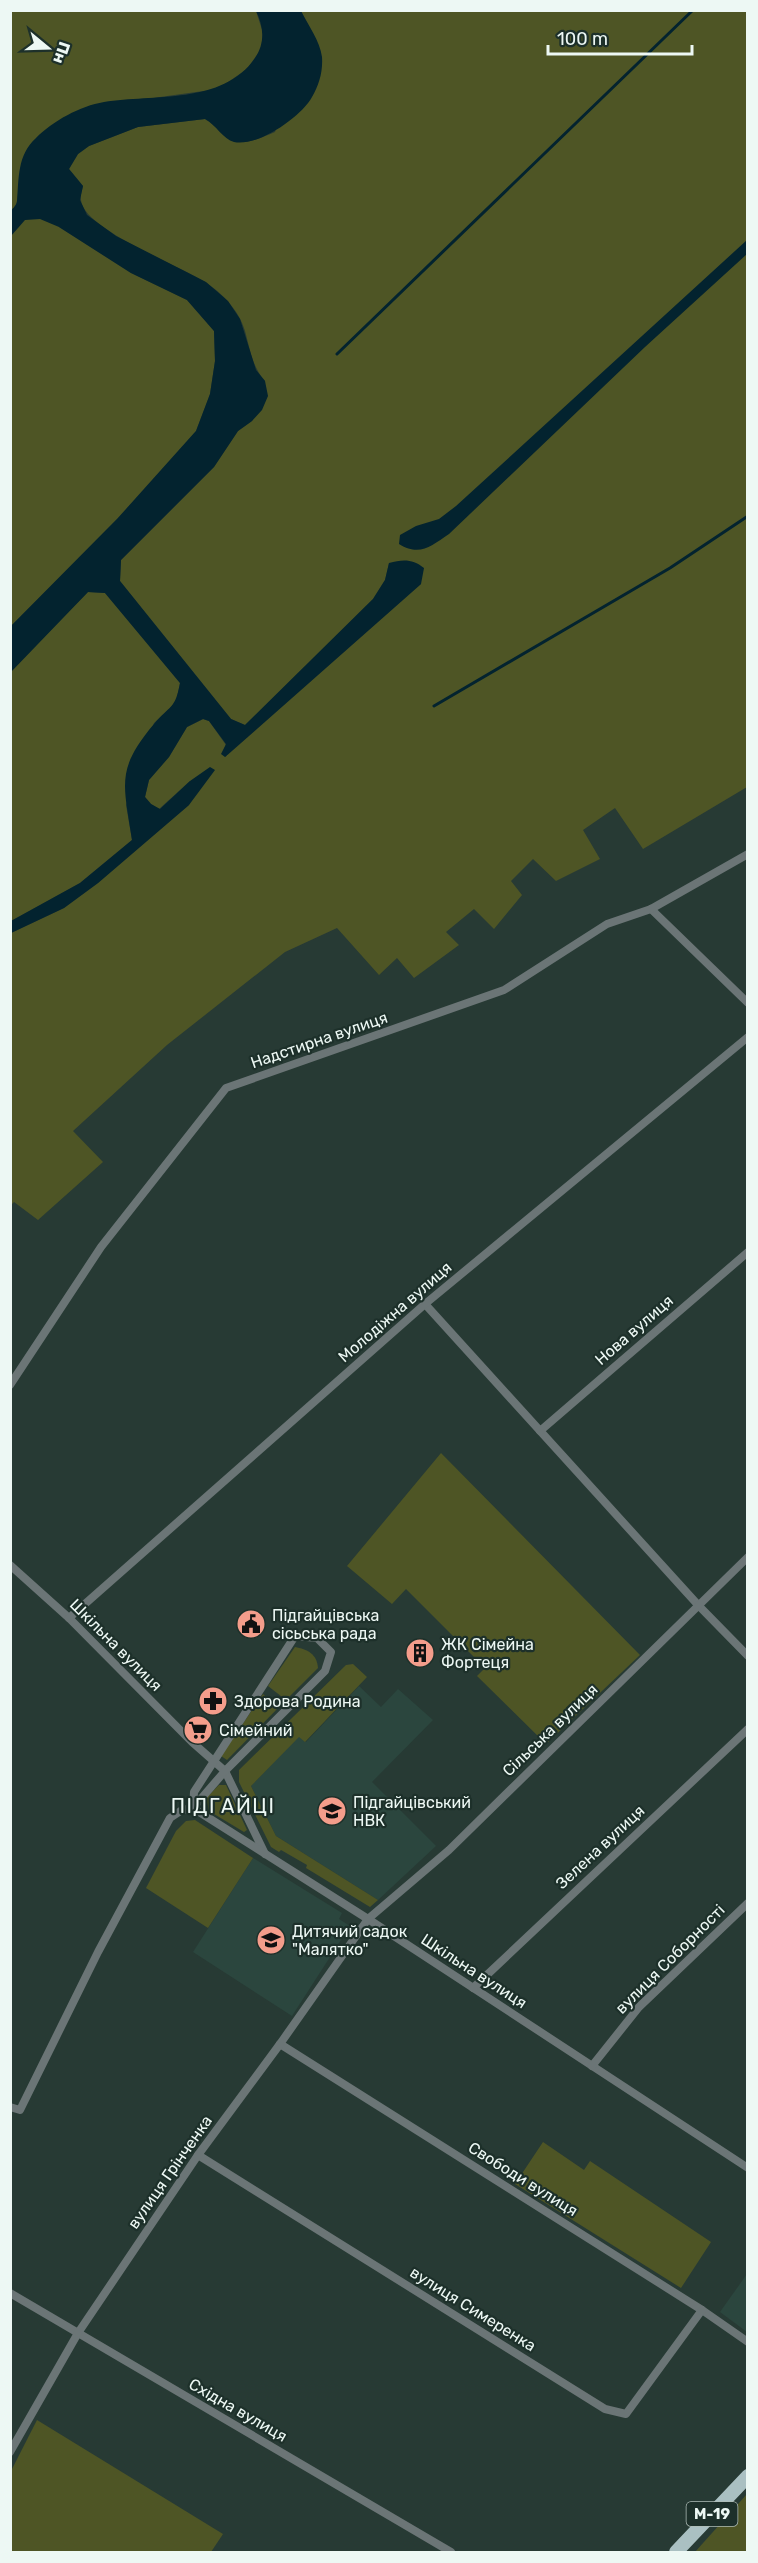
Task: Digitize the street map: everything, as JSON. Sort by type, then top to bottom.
[{"type":"highway","name":"М-19","points":[[676,2553],[747,2475]]},
{"type":"street","name":"Надстирна вулиця","points":[[10,1385],[101,1246],[226,1088],[504,990],[607,924],[651,909],[747,854]]},
{"type":"street","points":[[651,909],[747,1003]]},
{"type":"street","name":"Молодіжна вулиця","points":[[69,1618],[425,1304],[747,1037]]},
{"type":"street","name":"Нова вулиця","points":[[540,1431],[747,1252]]},
{"type":"street","points":[[425,1304],[747,1656]]},
{"type":"street","name":"Сільська вулиця","points":[[368,1918],[449,1850],[747,1557]]},
{"type":"street","name":"Шкільна вулиця","points":[[10,1565],[69,1618],[225,1772]]},
{"type":"street","points":[[10,2107],[20,2110],[98,1952],[170,1818],[182,1810],[193,1808],[225,1772],[325,1671],[331,1652],[317,1638],[295,1636],[194,1792],[193,1808]]},
{"type":"street","name":"Зелена вулиця","points":[[473,1988],[747,1729]]},
{"type":"street","points":[[225,1772],[266,1854]]},
{"type":"street","name":"Шкільна вулиця","points":[[193,1808],[368,1918],[747,2168]]},
{"type":"street","name":"вулиця Соборності","points":[[592,2066],[639,2007],[747,1903]]},
{"type":"street","name":"вулиця Грінченка","points":[[10,2452],[78,2333],[198,2155],[280,2044],[368,1918]]},
{"type":"street","name":"Свободи вулиця","points":[[280,2044],[702,2310],[747,2342]]},
{"type":"street","name":"вулиця Симеренка","points":[[198,2155],[605,2409],[626,2414],[702,2310]]},
{"type":"street","name":"Східна вулиця","points":[[10,2293],[451,2553]]},
{"type":"shaded area","name":"Підгайцівський НВК","points":[[359,1686],[381,1707],[398,1689],[433,1720],[372,1782],[436,1846],[378,1900],[276,1836],[251,1786],[299,1736],[306,1742]]},
{"type":"shaded area","name":"Дитячий садок \"Малятко\"","points":[[253,1858],[342,1913],[339,1919],[350,1926],[292,2016],[193,1952]]},
{"type":"shaded area","points":[[747,2274],[747,2332],[720,2312]]},
{"type":"green space","points":[[11,11],[256,11],[263,33],[261,49],[247,69],[218,89],[131,101],[67,127],[59,227],[131,273],[187,300],[214,331],[215,361],[210,394],[196,431],[118,518],[11,626]]},
{"type":"green space","points":[[301,11],[747,11],[747,787],[643,849],[615,808],[583,830],[600,859],[556,881],[533,859],[511,881],[522,895],[494,929],[474,909],[446,932],[459,945],[414,978],[397,958],[379,975],[337,928],[285,952],[167,1045],[73,1131],[103,1162],[38,1220],[14,1202],[11,1205],[11,933],[64,908],[98,883],[189,805],[190,781],[159,809],[145,797],[149,780],[169,757],[187,727],[203,719],[209,721],[226,745],[225,757],[421,584],[389,563],[385,580],[373,599],[245,725],[231,719],[120,581],[121,560],[214,467],[238,431],[252,421],[265,381],[254,363],[239,316],[218,291],[193,275],[134,246],[98,223],[86,211],[81,198],[83,186],[69,169],[78,154],[89,146],[138,127],[205,119],[230,139],[242,142],[255,140],[275,132],[309,27]]},
{"type":"green space","points":[[88,592],[105,593],[180,683],[176,702],[154,723],[126,805],[132,840],[80,883],[11,921],[10,672]]},
{"type":"green space","points":[[441,1453],[640,1655],[546,1744],[477,1676],[485,1668],[406,1589],[392,1604],[347,1566]]},
{"type":"green space","points":[[295,1647],[311,1653],[316,1659],[318,1668],[286,1700],[268,1686]]},
{"type":"green space","points":[[353,1664],[367,1677],[305,1742],[299,1737],[251,1786],[276,1836],[378,1900],[370,1907],[306,1868],[307,1865],[271,1847],[239,1782],[239,1770],[346,1665]]},
{"type":"green space","points":[[263,1694],[279,1707],[227,1760],[221,1756]]},
{"type":"green space","points":[[219,1785],[226,1785],[247,1830],[244,1832],[209,1811],[206,1798]]},
{"type":"green space","points":[[195,1820],[253,1858],[208,1928],[146,1888],[176,1831],[186,1821]]},
{"type":"green space","points":[[543,2142],[584,2170],[590,2161],[711,2242],[681,2288],[515,2184]]},
{"type":"green space","points":[[37,2420],[223,2534],[211,2552],[11,2552],[11,2471]]},
{"type":"green space","points":[[747,2494],[747,2552],[695,2552]]},
{"type":"water","points":[[256,11],[301,11],[319,45],[322,57],[320,78],[312,97],[299,113],[278,129],[255,140],[244,142],[230,140],[205,119],[138,127],[89,146],[78,154],[69,169],[83,186],[80,200],[87,215],[116,236],[206,282],[228,301],[240,319],[256,370],[265,381],[268,396],[262,410],[238,431],[214,467],[121,560],[120,581],[231,719],[245,725],[373,599],[385,580],[389,563],[408,561],[420,565],[424,568],[421,584],[225,757],[221,754],[226,744],[209,721],[203,719],[187,727],[169,757],[149,780],[145,797],[160,809],[190,781],[210,767],[215,770],[189,805],[98,883],[64,908],[11,933],[11,921],[80,883],[132,840],[125,791],[128,766],[142,740],[174,703],[180,683],[105,593],[88,592],[11,672],[11,626],[118,518],[196,431],[210,394],[215,361],[214,331],[187,300],[131,273],[59,227],[40,219],[25,220],[11,236],[10,213],[17,201],[22,160],[30,145],[43,132],[67,115],[86,107],[104,102],[186,95],[225,84],[241,73],[258,52],[262,35],[261,23]]},
{"type":"water","points":[[747,240],[747,254],[645,347],[449,534],[431,546],[419,550],[406,548],[399,544],[400,535],[416,526],[439,519],[456,506]]},
{"type":"waterway","points":[[337,354],[693,10]]},
{"type":"waterway","points":[[434,706],[670,568],[748,516]]},
{"type":"place","name":"Підгайцівська сісьська рада","points":[[251,1624]]},
{"type":"place","name":"ЖК Сімейна Фортеця","points":[[420,1653]]},
{"type":"place","name":"Здорова Родина","points":[[213,1701]]},
{"type":"place","name":"Сімейний","points":[[198,1730]]},
{"type":"place","name":"Підгайцівський НВК","points":[[332,1811]]},
{"type":"place","name":"Дитячий садок \"Малятко\"","points":[[271,1940]]},
{"type":"district","name":"ПІДГАЙЦІ","points":[[223,1806]]}]
